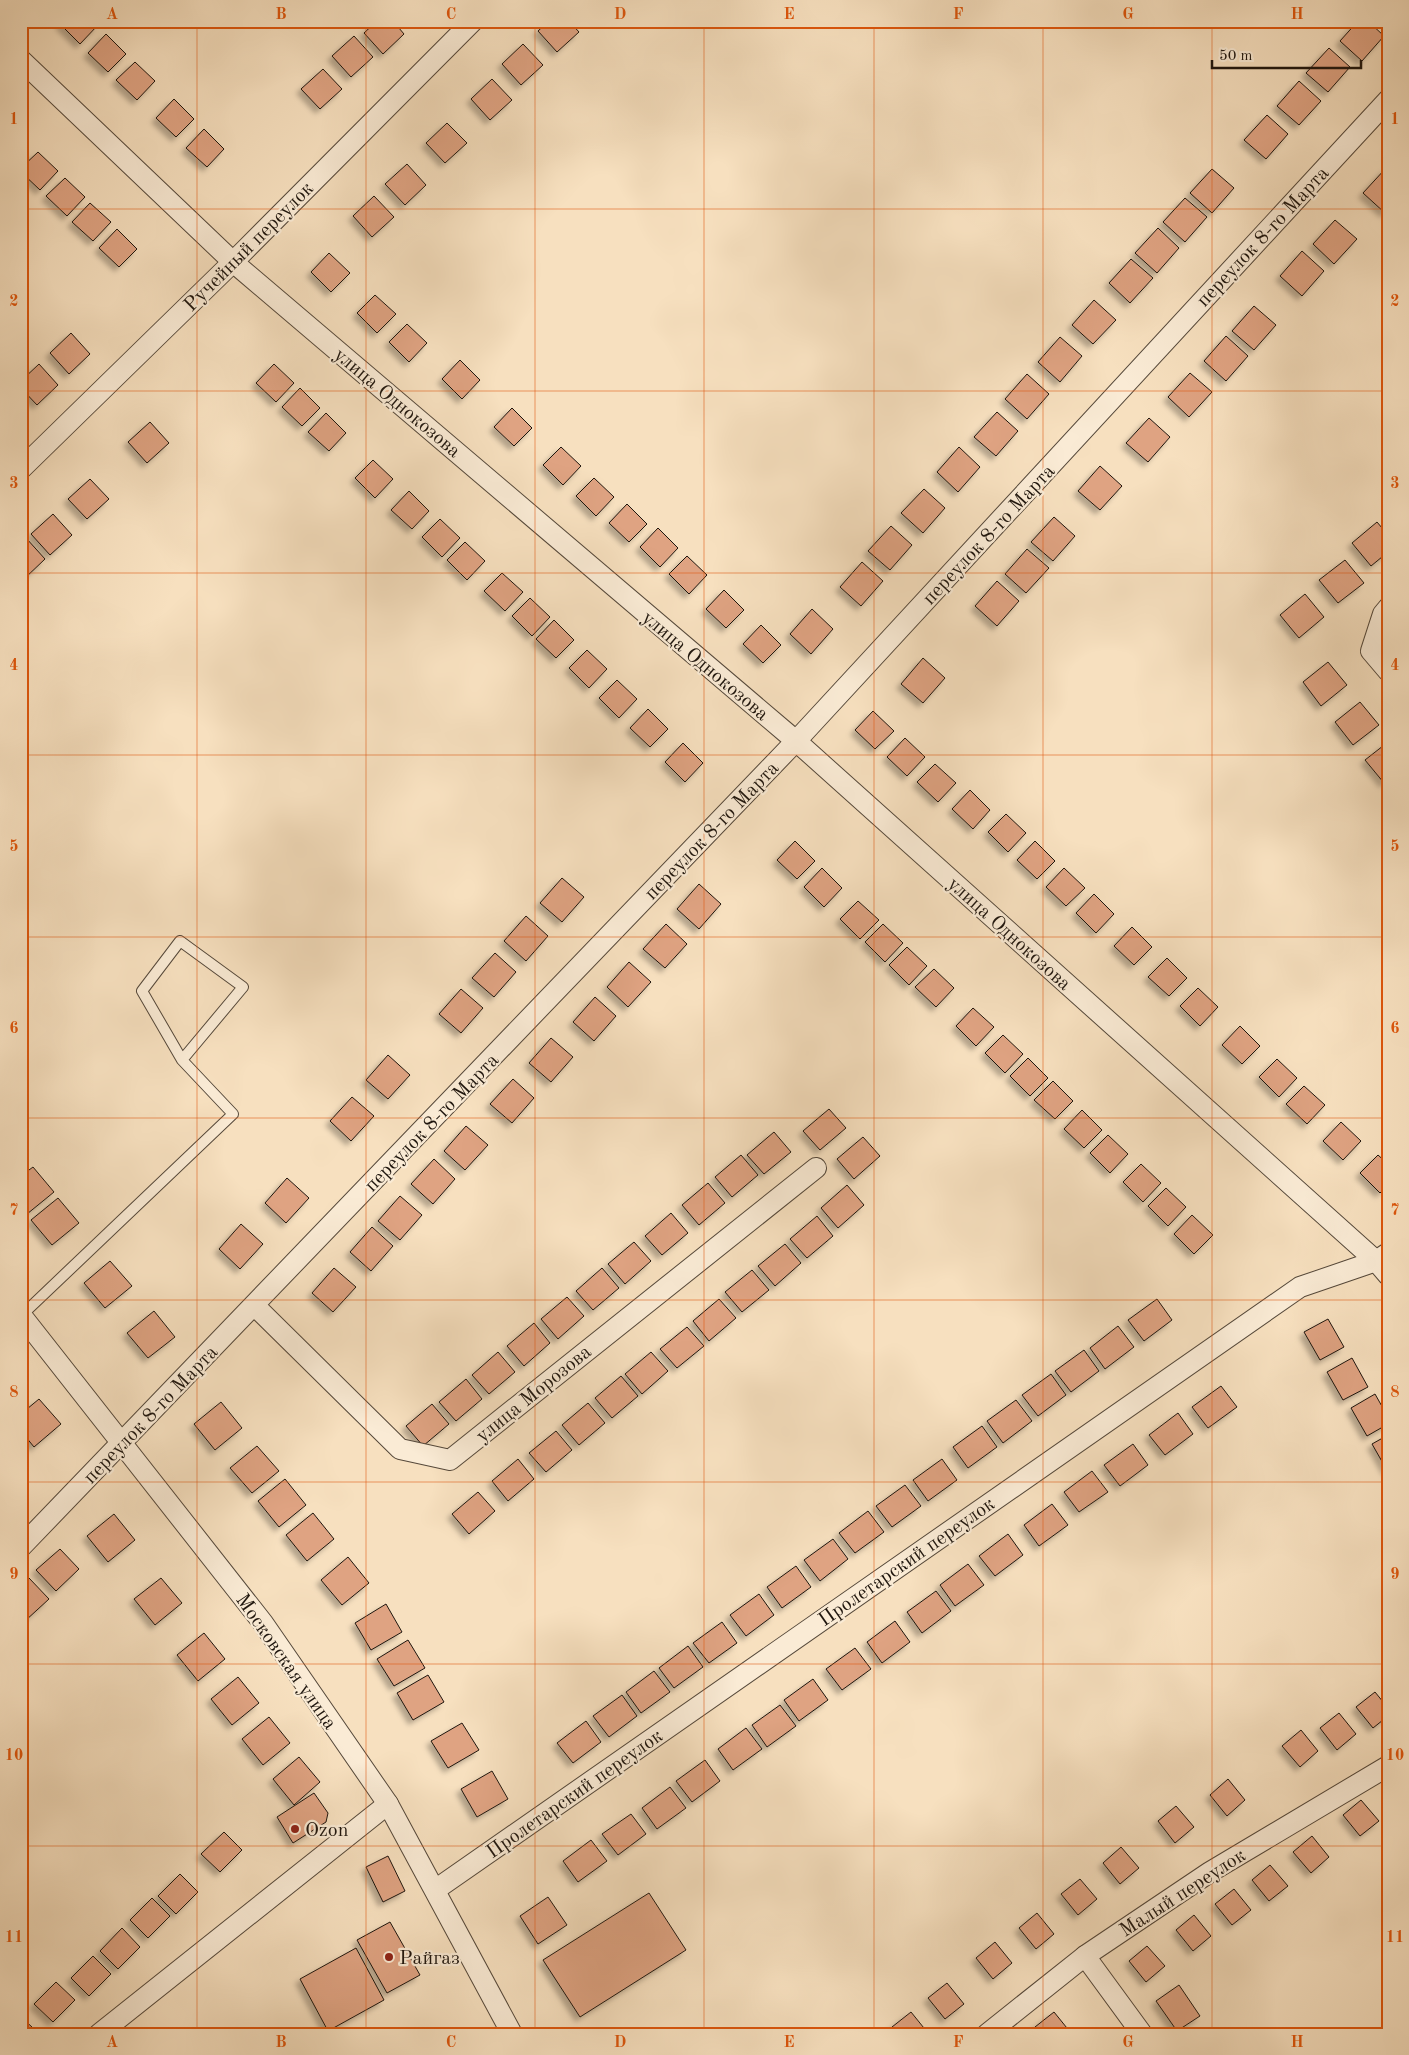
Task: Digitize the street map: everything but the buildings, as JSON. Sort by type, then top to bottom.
[{"type":"street","name":"Ручейный переулок","points":[[21,470],[233,262],[472,21]]},
{"type":"street","name":"улица Однокозова","points":[[21,60],[233,262],[796,741],[1384,1263]]},
{"type":"street","name":"переулок 8-го Марта","points":[[21,1547],[255,1306],[796,741],[1388,100]]},
{"type":"street","points":[[1388,608],[1383,614],[1371,651],[1388,671]]},
{"type":"street","name":"улица Морозова","points":[[255,1306],[400,1450],[450,1460],[816,1168]]},
{"type":"street","name":"Пролетарский переулок","points":[[435,1890],[1300,1287],[1384,1263]]},
{"type":"street","name":"Московская улица","points":[[21,1315],[263,1622],[388,1804],[512,2034]]},
{"type":"street","name":"Малый переулок","points":[[987,2034],[1085,1956],[1210,1872],[1388,1766]]},
{"type":"street","points":[[99,2034],[388,1804]]},
{"type":"street","points":[[1085,1956],[1142,2034]]},
{"type":"lane","points":[[21,1315],[234,1114],[182,1060],[142,991],[180,941],[243,987],[182,1060]]},
{"type":"place","name":"Ozon","points":[[295,1829]]},
{"type":"place","name":"Райгаз","points":[[389,1957]]}]
